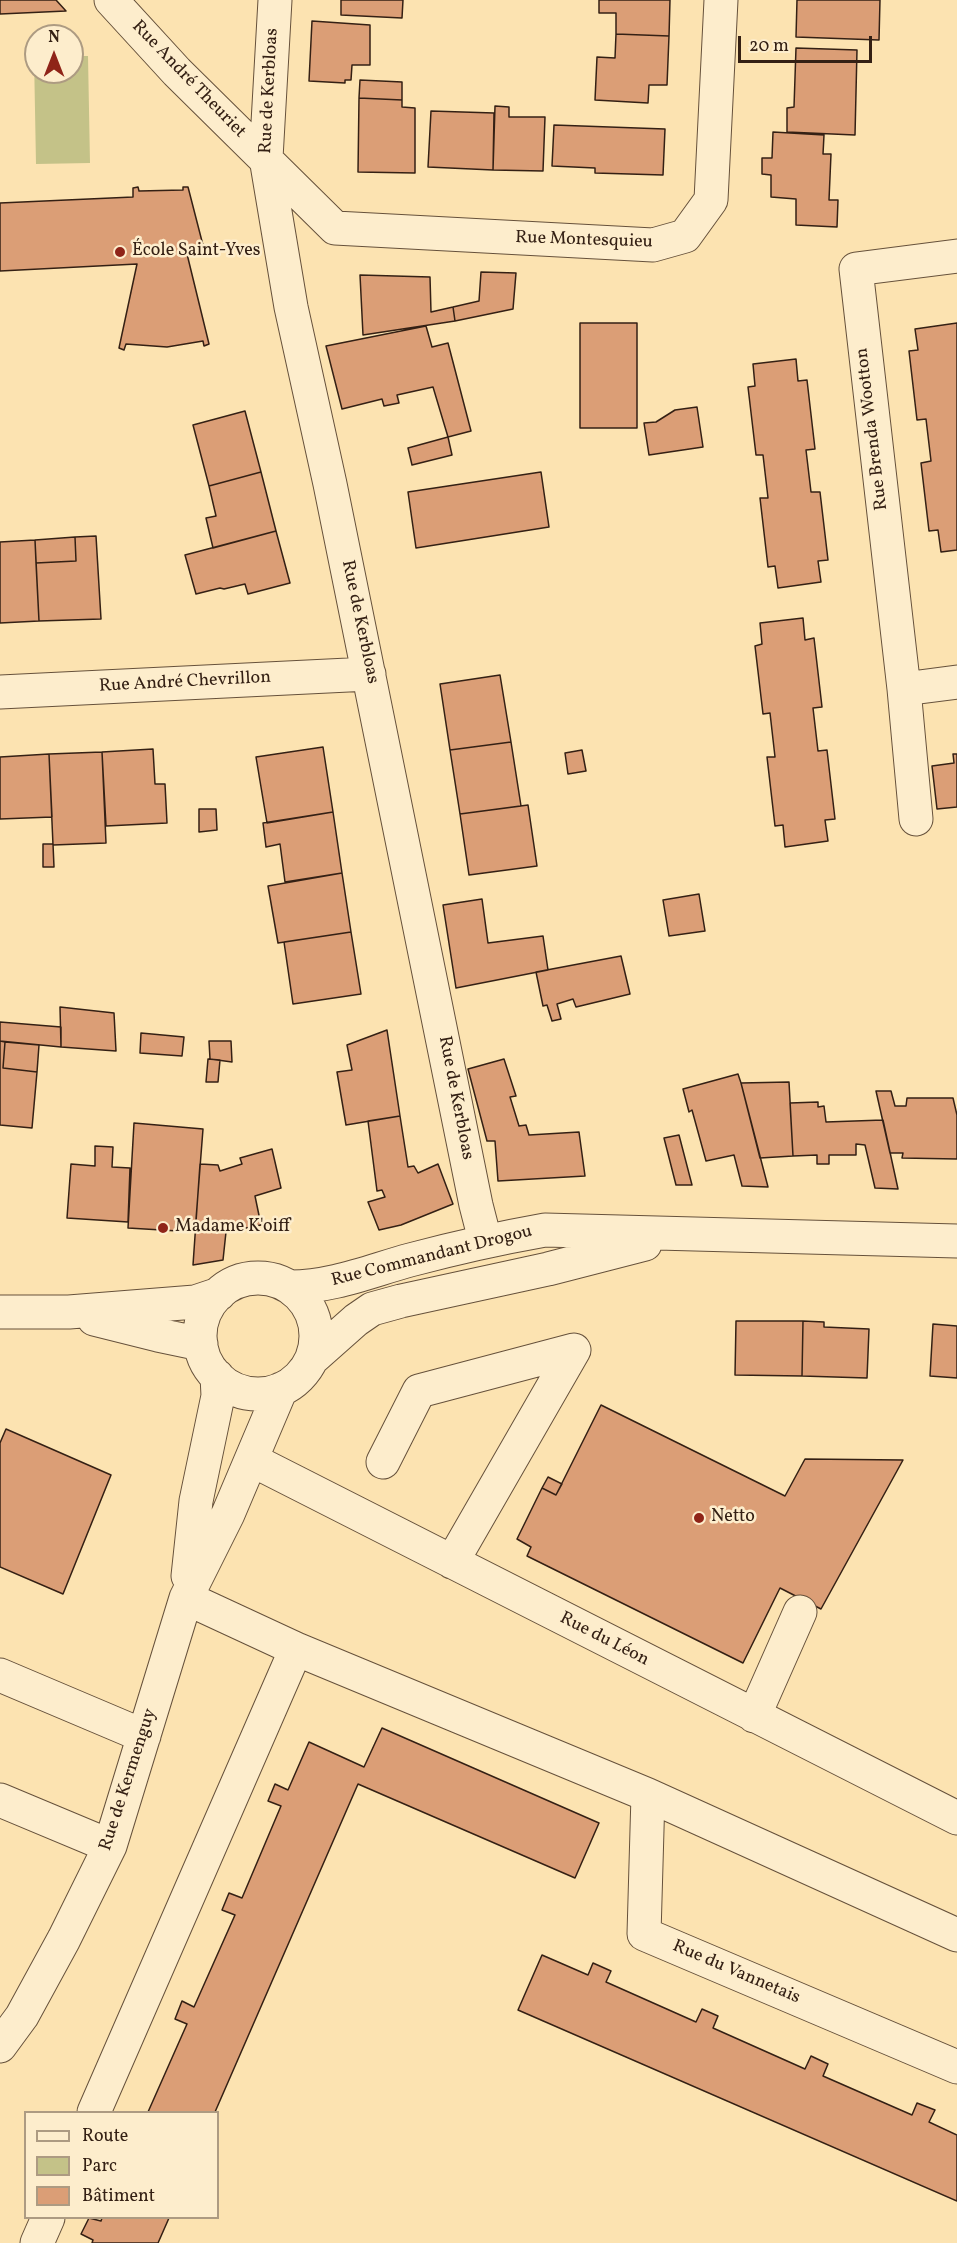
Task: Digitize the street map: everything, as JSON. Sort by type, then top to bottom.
[{"type":"street","name":"Rue André Theuriet","points":[[111,0],[177,72],[266,158]]},
{"type":"street","name":"Rue de Kerbloas","points":[[275,0],[266,158],[291,307],[485,1240]]},
{"type":"street","name":"Rue Montesquieu","points":[[266,158],[335,228],[653,245],[685,236],[711,200],[721,0]]},
{"type":"street","name":"Rue Brenda Wootton","points":[[916,819],[904,689],[856,269],[957,256]]},
{"type":"street","name":"Rue André Chevrillon","points":[[0,692],[369,674]]},
{"type":"street","points":[[904,689],[957,682]]},
{"type":"street","name":"Rue Commandant Drogou","points":[[290,1287],[309,1287],[349,1279],[485,1240],[545,1230],[957,1241]]},
{"type":"street","name":"Rue Commandant Drogou","points":[[312,1359],[356,1320],[372,1310],[401,1300],[548,1269],[682,1235]]},
{"type":"street","points":[[0,1311],[69,1312],[195,1302],[219,1294],[241,1281],[266,1279],[290,1287],[304,1301],[314,1319],[315,1345],[312,1359],[300,1377],[281,1389],[264,1394],[247,1393],[231,1387],[217,1376],[209,1367],[201,1344],[204,1317],[210,1304],[219,1294]]},
{"type":"street","points":[[69,1312],[201,1344]]},
{"type":"street","points":[[383,1462],[419,1390],[574,1350],[452,1562]]},
{"type":"street","name":"Rue de Kermenguy","points":[[186,1598],[196,1501],[218,1396],[217,1376]]},
{"type":"street","name":"Rue de Kermenguy","points":[[0,2046],[11,2012],[64,1939],[110,1846],[186,1598],[228,1514],[281,1389]]},
{"type":"street","name":"Rue du Léon","points":[[252,1460],[957,1818]]},
{"type":"street","points":[[186,1598],[296,1649],[648,1795],[957,1935]]},
{"type":"street","points":[[754,1716],[800,1611]]},
{"type":"street","points":[[94,2111],[296,1649]]},
{"type":"street","points":[[0,1675],[144,1736]]},
{"type":"street","name":"Rue du Vannetais","points":[[648,1795],[644,1934],[957,2067]]},
{"type":"street","points":[[0,1800],[110,1846]]},
{"type":"street","points":[[37,2243],[47,2219]]},
{"type":"green space","points":[[84,56],[88,56],[90,163],[36,164],[35,84],[84,84]]},
{"type":"building","points":[[0,0],[56,0],[66,11],[0,14]]},
{"type":"building","points":[[341,0],[403,0],[402,18],[341,15]]},
{"type":"building","points":[[599,0],[670,0],[669,36],[616,34],[616,13],[599,13]]},
{"type":"building","points":[[797,0],[880,0],[879,40],[796,37]]},
{"type":"building","points":[[312,21],[370,25],[370,65],[352,65],[351,80],[345,80],[345,83],[309,81]]},
{"type":"building","points":[[616,34],[669,36],[667,85],[649,85],[648,103],[595,100],[597,57],[615,58]]},
{"type":"building","points":[[796,48],[857,50],[855,135],[787,132],[787,108],[794,107]]},
{"type":"building","points":[[360,80],[402,82],[402,100],[359,98]]},
{"type":"building","points":[[359,98],[402,100],[402,107],[415,108],[415,173],[358,172]]},
{"type":"building","points":[[495,106],[509,107],[509,117],[545,117],[543,171],[493,170]]},
{"type":"building","points":[[431,111],[494,113],[493,170],[428,167]]},
{"type":"building","points":[[554,125],[665,129],[663,175],[595,173],[595,168],[552,166]]},
{"type":"building","points":[[773,132],[824,135],[823,154],[831,154],[829,200],[838,200],[837,227],[796,225],[796,199],[771,197],[771,175],[762,174],[762,158],[772,158]]},
{"type":"building","points":[[138,187],[139,191],[183,190],[183,187],[188,187],[205,253],[187,254],[209,344],[204,346],[203,341],[167,347],[126,344],[124,350],[119,348],[137,264],[0,271],[0,203],[133,197],[133,188]]},
{"type":"building","points":[[481,272],[516,273],[513,309],[455,321],[453,307],[479,301]]},
{"type":"building","points":[[360,275],[430,277],[431,312],[453,307],[455,321],[363,335]]},
{"type":"building","points":[[580,323],[637,323],[637,428],[580,428]]},
{"type":"building","points":[[957,323],[957,550],[941,552],[938,530],[929,531],[921,463],[931,461],[926,419],[917,420],[909,351],[918,350],[915,329]]},
{"type":"building","points":[[426,326],[432,347],[448,343],[471,431],[448,437],[433,387],[397,395],[399,403],[384,406],[382,399],[342,409],[326,346]]},
{"type":"building","points":[[796,359],[798,381],[807,380],[815,449],[806,450],[811,492],[820,492],[828,560],[818,561],[821,582],[778,588],[775,566],[768,567],[760,498],[768,498],[763,455],[756,455],[748,387],[755,386],[753,364]]},
{"type":"building","points":[[697,407],[703,447],[649,455],[644,423],[656,422],[675,410]]},
{"type":"building","points":[[245,411],[261,472],[209,486],[193,425]]},
{"type":"building","points":[[448,437],[452,455],[412,465],[408,448]]},
{"type":"building","points":[[261,472],[276,531],[213,548],[206,518],[216,516],[209,486]]},
{"type":"building","points":[[541,472],[549,527],[416,548],[408,492]]},
{"type":"building","points":[[276,531],[290,583],[248,594],[245,584],[196,594],[185,555]]},
{"type":"building","points":[[96,536],[101,619],[39,621],[36,563],[76,561],[75,537]]},
{"type":"building","points":[[75,537],[76,561],[36,563],[35,540]]},
{"type":"building","points":[[35,540],[39,621],[0,623],[0,542]]},
{"type":"building","points":[[803,618],[805,640],[814,638],[822,707],[813,708],[818,751],[827,750],[835,819],[825,820],[828,841],[785,847],[783,825],[775,826],[767,757],[775,757],[770,713],[763,714],[755,646],[762,644],[760,623]]},
{"type":"building","points":[[500,675],[511,742],[450,750],[440,684]]},
{"type":"building","points":[[511,742],[521,806],[460,814],[450,750]]},
{"type":"building","points":[[323,747],[333,812],[267,823],[256,757]]},
{"type":"building","points":[[153,749],[155,784],[165,784],[167,823],[106,826],[102,752]]},
{"type":"building","points":[[582,750],[586,771],[568,774],[565,753]]},
{"type":"building","points":[[102,752],[106,843],[53,845],[49,754]]},
{"type":"building","points":[[49,754],[52,817],[0,819],[0,757]]},
{"type":"building","points":[[953,754],[957,754],[957,807],[937,809],[932,766],[954,763]]},
{"type":"building","points":[[528,805],[537,866],[469,875],[460,814]]},
{"type":"building","points":[[199,809],[216,809],[217,830],[199,832]]},
{"type":"building","points":[[333,812],[342,873],[285,882],[280,844],[266,847],[263,823]]},
{"type":"building","points":[[43,844],[53,844],[54,867],[43,867]]},
{"type":"building","points":[[342,873],[351,932],[278,943],[268,886]]},
{"type":"building","points":[[699,894],[705,931],[669,936],[663,900]]},
{"type":"building","points":[[482,899],[488,943],[543,936],[548,970],[456,988],[443,905]]},
{"type":"building","points":[[351,932],[361,994],[293,1004],[284,942]]},
{"type":"building","points":[[621,956],[630,994],[576,1007],[573,999],[557,1004],[561,1019],[552,1021],[547,1005],[543,1006],[536,972]]},
{"type":"building","points":[[60,1007],[114,1013],[116,1051],[61,1047]]},
{"type":"building","points":[[0,1022],[61,1027],[61,1047],[0,1041]]},
{"type":"building","points":[[387,1030],[400,1116],[346,1125],[337,1072],[352,1070],[347,1045]]},
{"type":"building","points":[[141,1033],[184,1037],[182,1056],[140,1053]]},
{"type":"building","points":[[0,1041],[5,1042],[3,1068],[37,1072],[32,1128],[0,1125]]},
{"type":"building","points":[[209,1041],[231,1041],[232,1062],[210,1059]]},
{"type":"building","points":[[5,1042],[39,1045],[37,1072],[3,1068]]},
{"type":"building","points":[[208,1059],[220,1060],[218,1082],[206,1082]]},
{"type":"building","points":[[504,1059],[516,1096],[510,1097],[519,1126],[526,1125],[529,1135],[579,1132],[585,1176],[498,1181],[495,1141],[487,1141],[468,1069]]},
{"type":"building","points":[[738,1074],[768,1187],[742,1186],[734,1155],[706,1161],[692,1110],[689,1112],[683,1089]]},
{"type":"building","points":[[789,1082],[793,1156],[760,1158],[741,1083]]},
{"type":"building","points":[[876,1091],[891,1091],[895,1106],[906,1106],[907,1098],[953,1098],[957,1115],[957,1159],[902,1158],[903,1153],[890,1153]]},
{"type":"building","points":[[818,1102],[818,1107],[824,1106],[826,1122],[883,1120],[898,1189],[875,1188],[865,1145],[856,1144],[856,1155],[829,1155],[829,1164],[817,1164],[817,1155],[793,1156],[790,1103]]},
{"type":"building","points":[[400,1116],[408,1167],[414,1166],[418,1173],[438,1164],[453,1204],[401,1225],[379,1230],[368,1202],[385,1197],[382,1190],[377,1191],[368,1121]]},
{"type":"building","points":[[134,1123],[203,1129],[195,1232],[128,1228]]},
{"type":"building","points":[[679,1135],[692,1185],[676,1185],[664,1138]]},
{"type":"building","points":[[95,1146],[113,1147],[112,1167],[130,1168],[128,1222],[67,1218],[71,1164],[95,1166]]},
{"type":"building","points":[[272,1149],[281,1188],[255,1196],[261,1225],[226,1232],[223,1260],[193,1265],[200,1164],[218,1165],[220,1171],[242,1164],[240,1158]]},
{"type":"building","points":[[736,1321],[803,1321],[802,1376],[735,1375]]},
{"type":"building","points":[[803,1321],[824,1322],[824,1327],[869,1329],[867,1378],[802,1376]]},
{"type":"building","points":[[933,1324],[957,1326],[957,1378],[930,1376]]},
{"type":"building","name":"Netto","points":[[601,1405],[785,1496],[805,1459],[903,1460],[821,1609],[780,1588],[743,1663],[527,1556],[531,1547],[517,1539],[542,1488],[556,1495]]},
{"type":"building","points":[[6,1429],[111,1475],[63,1594],[0,1567],[0,1443]]},
{"type":"building","points":[[548,1477],[562,1484],[556,1495],[542,1488]]},
{"type":"building","points":[[382,1728],[599,1823],[575,1878],[358,1784],[215,2111],[148,2111],[187,2024],[175,2019],[182,2001],[194,2007],[235,1915],[222,1910],[229,1893],[242,1898],[281,1806],[268,1801],[275,1784],[288,1790],[309,1742],[364,1767]]},
{"type":"building","points":[[542,1955],[588,1975],[593,1963],[611,1971],[606,1982],[696,2022],[702,2009],[718,2016],[713,2028],[805,2069],[811,2056],[828,2064],[823,2076],[912,2115],[917,2103],[935,2110],[929,2122],[957,2135],[957,2201],[518,2010]]},
{"type":"building","points":[[88,2219],[101,2221],[102,2219],[169,2219],[158,2243],[92,2243],[93,2240],[81,2234]]},
{"type":"place","name":"École Saint-Yves","points":[[120,252]]},
{"type":"place","name":"Madame K'oiff","points":[[163,1228]]},
{"type":"place","name":"Netto","points":[[699,1518]]}]
